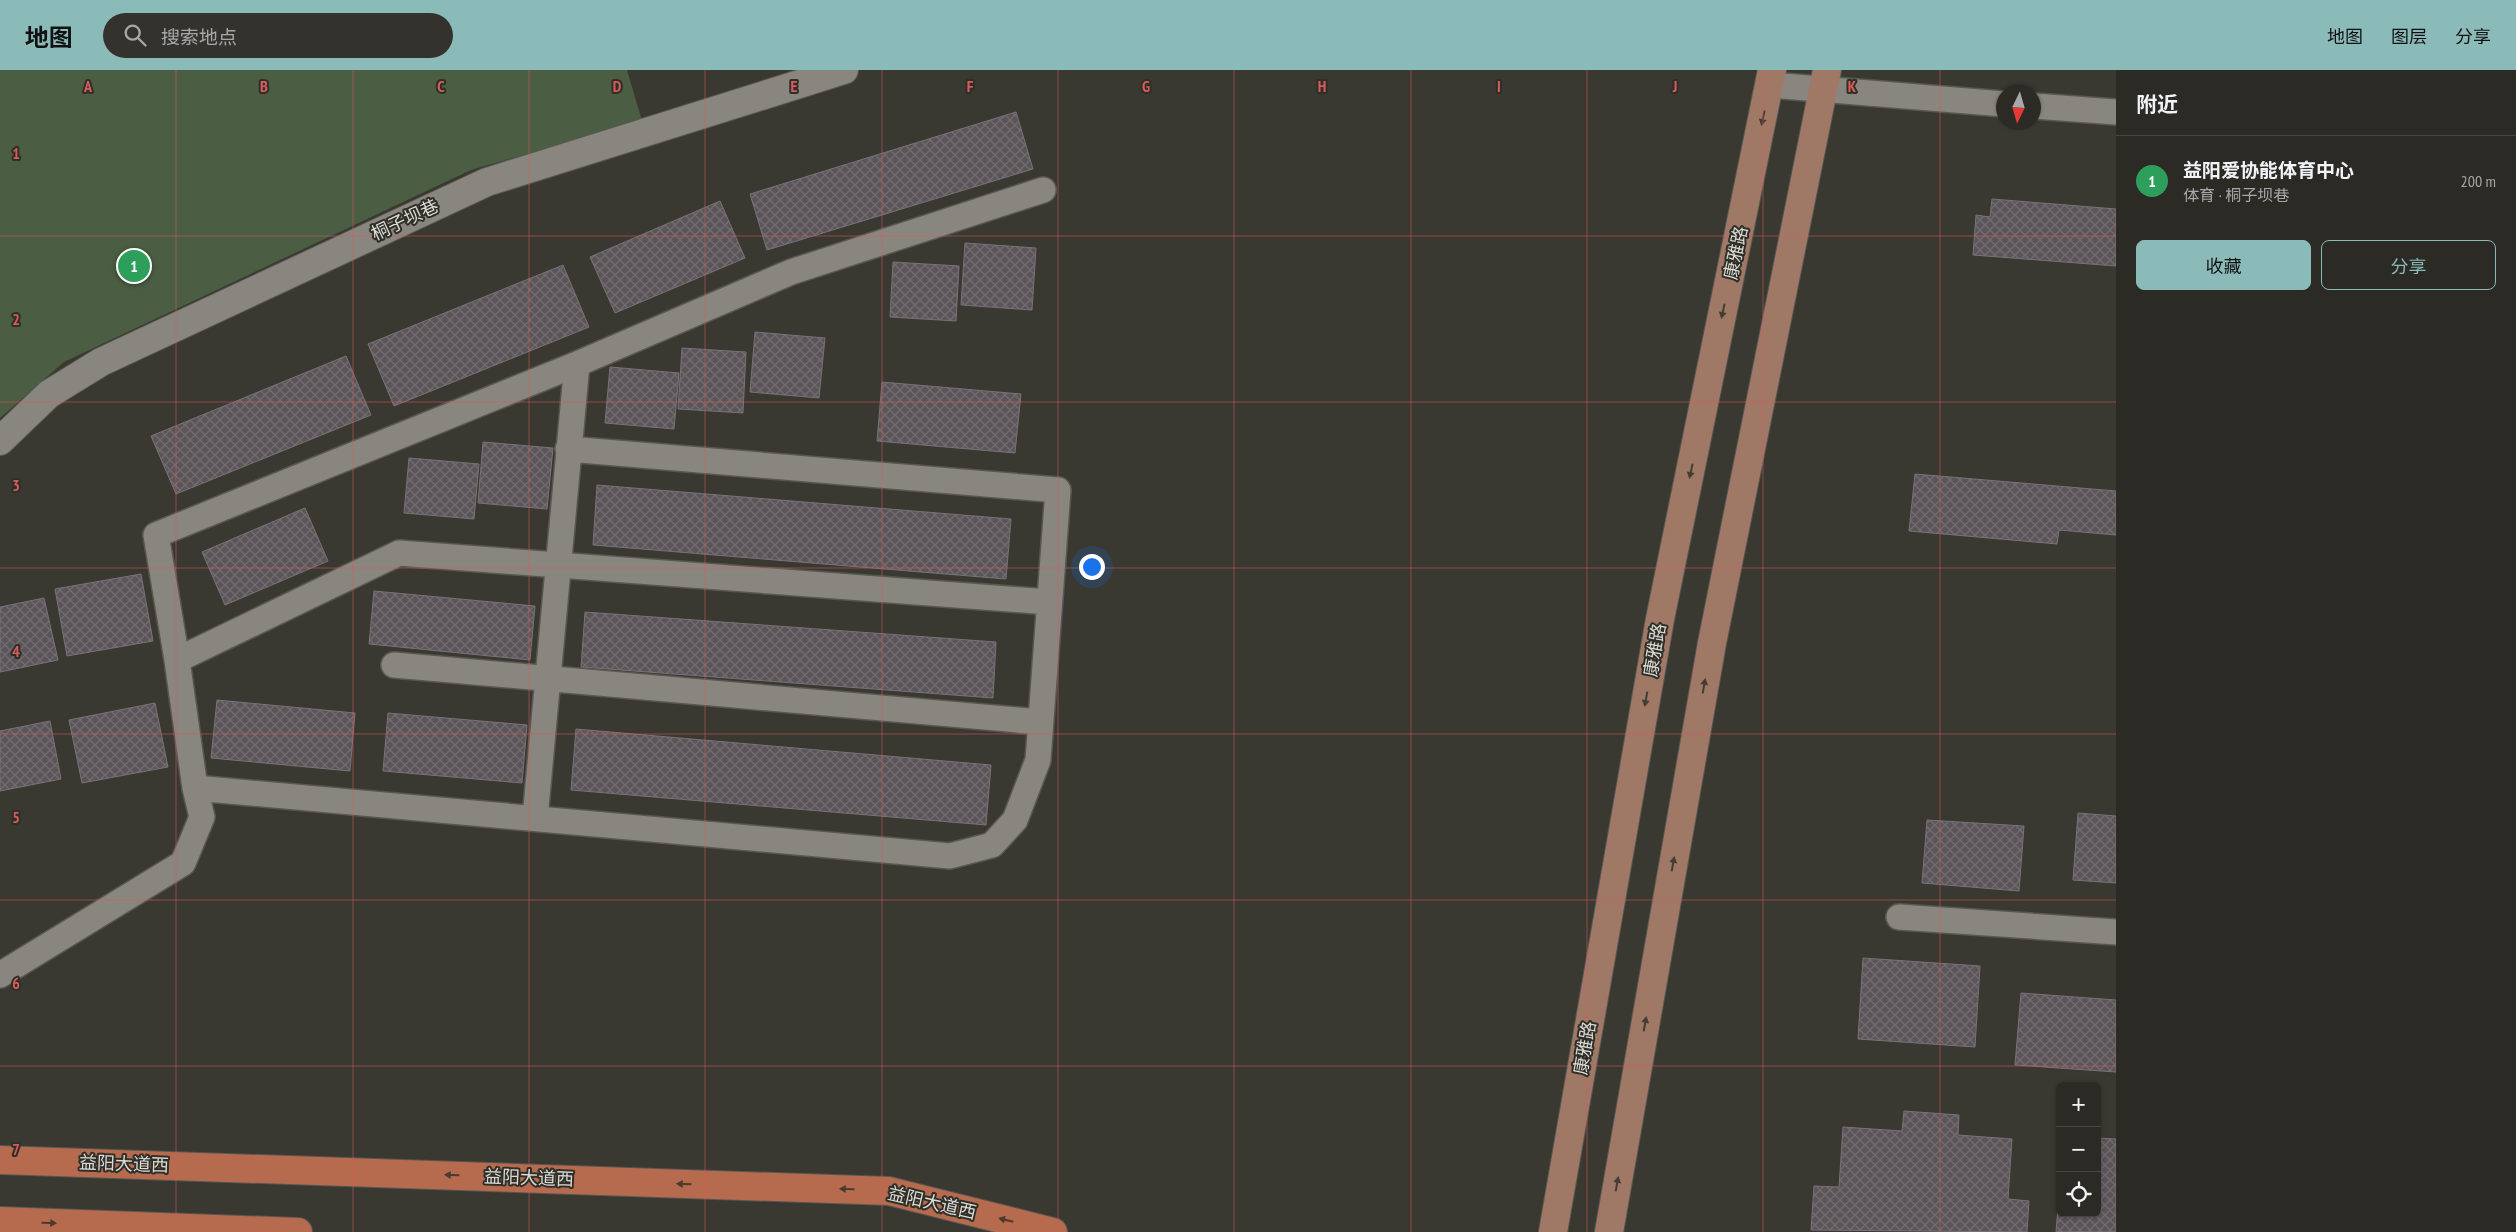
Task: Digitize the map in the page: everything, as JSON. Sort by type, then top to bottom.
[{"type":"main road","name":"康雅路","points":[[1553,1232],[1660,619],[1771,78]]},
{"type":"main road","points":[[1609,1232],[1712,643],[1825,80]]},
{"type":"main road","name":"益阳大道西","points":[[0,1160],[889,1191],[1053,1232]]},
{"type":"main road","points":[[0,1221],[298,1232]]},
{"type":"street","name":"桐子坝巷","points":[[0,442],[49,394],[101,362],[486,182],[844,70]]},
{"type":"street","points":[[1771,78],[1825,80],[1996,103]]},
{"type":"street","points":[[2041,107],[2116,112]]},
{"type":"street","points":[[0,975],[183,863],[202,817],[195,788],[177,660],[156,535],[577,364],[791,272],[1043,190]]},
{"type":"street","points":[[535,818],[577,364]]},
{"type":"street","points":[[195,788],[950,856],[992,845],[1015,820],[1038,760],[1058,490],[568,449]]},
{"type":"street","points":[[177,660],[399,553],[1049,602]]},
{"type":"street","points":[[394,665],[1040,722]]},
{"type":"street","points":[[1899,917],[2116,932]]},
{"type":"green space","points":[[0,70],[627,70],[642,121],[471,170],[64,362],[0,418]]},
{"type":"building","points":[[1016,112],[1033,169],[767,250],[750,194]]},
{"type":"building","points":[[1992,199],[2116,209],[2116,266],[1973,255],[1976,215],[1990,217]]},
{"type":"building","points":[[720,201],[745,258],[615,313],[590,257]]},
{"type":"building","points":[[965,243],[1036,248],[1032,310],[961,305]]},
{"type":"building","points":[[893,262],[959,266],[956,321],[890,317]]},
{"type":"building","points":[[563,265],[589,327],[394,406],[368,344]]},
{"type":"building","points":[[755,332],[825,338],[819,398],[750,392]]},
{"type":"building","points":[[682,348],[746,352],[743,413],[678,409]]},
{"type":"building","points":[[346,356],[371,415],[176,494],[151,436]]},
{"type":"building","points":[[610,367],[679,373],[674,429],[605,423]]},
{"type":"building","points":[[882,382],[1021,394],[1015,453],[877,441]]},
{"type":"building","points":[[483,442],[553,448],[547,509],[478,503]]},
{"type":"building","points":[[409,458],[479,464],[474,519],[404,513]]},
{"type":"building","points":[[1915,474],[2116,491],[2116,535],[2059,530],[2057,544],[1909,531]]},
{"type":"building","points":[[597,485],[1011,519],[1006,579],[593,545]]},
{"type":"building","points":[[305,508],[328,561],[225,605],[202,552]]},
{"type":"building","points":[[141,574],[153,641],[67,656],[55,589]]},
{"type":"building","points":[[374,591],[535,606],[530,660],[369,644]]},
{"type":"building","points":[[44,598],[58,660],[0,672],[0,607]]},
{"type":"building","points":[[585,612],[996,642],[993,698],[581,667]]},
{"type":"building","points":[[217,700],[355,713],[350,771],[211,758]]},
{"type":"building","points":[[155,703],[168,767],[82,783],[69,720]]},
{"type":"building","points":[[388,713],[527,725],[522,783],[383,771]]},
{"type":"building","points":[[50,721],[61,779],[0,791],[0,731]]},
{"type":"building","points":[[576,729],[991,765],[986,825],[571,790]]},
{"type":"building","points":[[2078,813],[2116,816],[2116,883],[2073,880]]},
{"type":"building","points":[[1927,820],[2024,826],[2019,891],[1922,883]]},
{"type":"building","points":[[1863,958],[1980,966],[1975,1047],[1858,1039]]},
{"type":"building","points":[[2021,993],[2116,1000],[2116,1072],[2015,1065]]},
{"type":"building","points":[[1904,1111],[1959,1115],[1958,1135],[2012,1139],[2008,1199],[2029,1201],[2027,1232],[1811,1230],[1814,1186],[1839,1187],[1843,1127],[1902,1131]]},
{"type":"building","points":[[2101,1138],[2116,1139],[2116,1232],[2056,1232],[2057,1217],[2101,1217]]},
{"type":"place","name":"益阳爱协能体育中心","points":[[134,266]]}]
